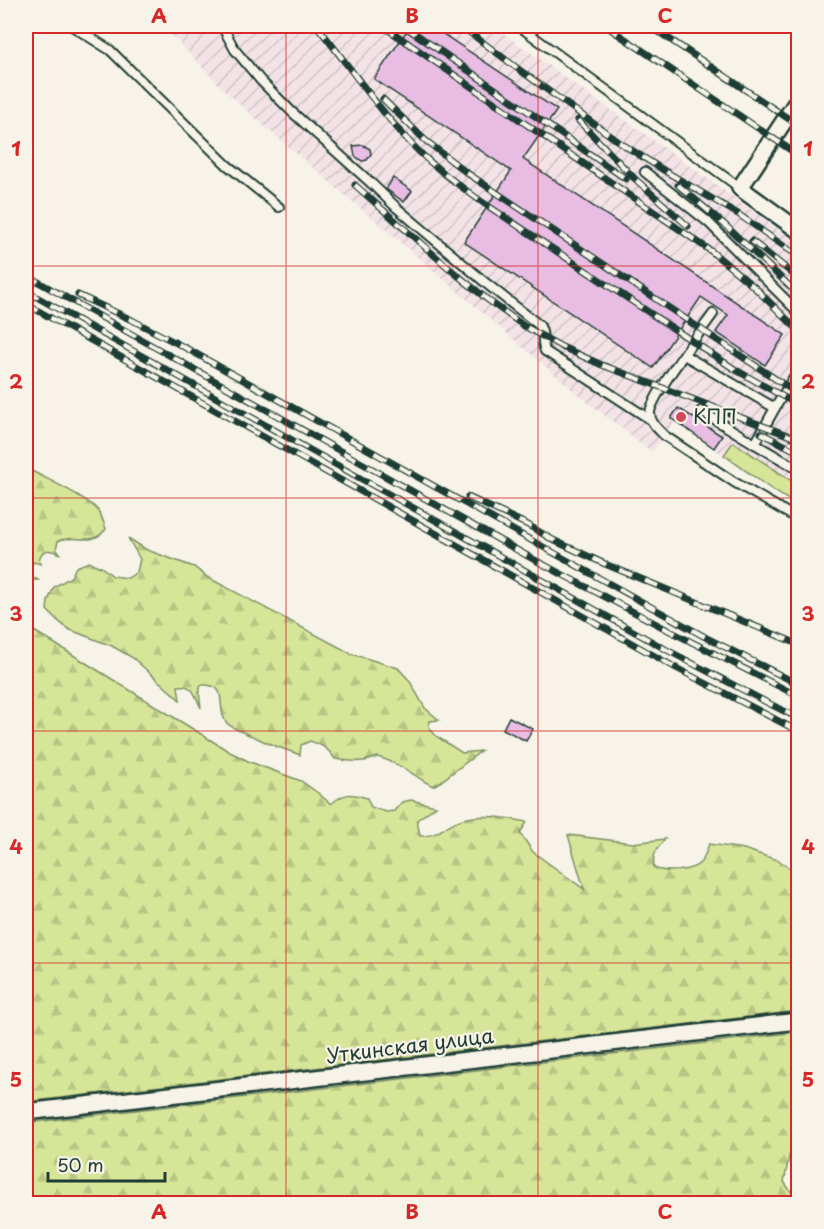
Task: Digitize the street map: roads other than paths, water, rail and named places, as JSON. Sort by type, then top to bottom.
[{"type":"street","points":[[798,100],[740,188],[798,230]]},
{"type":"street","name":"Уткинская улица","points":[[26,1112],[798,1021]]},
{"type":"lane","points":[[72,26],[110,50],[227,165],[279,207]]},
{"type":"lane","points":[[222,26],[247,65],[292,112],[397,208],[543,329],[545,351],[651,420],[675,442],[734,482],[798,519]]},
{"type":"lane","points":[[519,26],[740,188]]},
{"type":"lane","points":[[645,172],[708,222],[798,312]]},
{"type":"lane","points":[[651,420],[652,402],[712,314]]},
{"type":"lane","points":[[684,355],[775,408]]},
{"type":"lane","points":[[755,444],[798,370]]},
{"type":"lane","points":[[701,411],[798,470]]},
{"type":"railway","points":[[317,26],[395,126],[415,148],[443,172],[482,202],[736,370],[798,405]]},
{"type":"railway","points":[[383,26],[711,251],[759,291]]},
{"type":"railway","points":[[404,26],[626,179]]},
{"type":"railway","points":[[461,26],[622,144],[738,214],[798,256]]},
{"type":"railway","points":[[606,26],[798,155]]},
{"type":"railway","points":[[650,26],[798,125]]},
{"type":"railway","points":[[383,99],[425,140],[467,173],[798,394]]},
{"type":"railway","points":[[578,120],[634,178],[688,226]]},
{"type":"railway","points":[[355,185],[451,270],[524,326],[602,365],[798,439]]},
{"type":"railway","points":[[678,185],[724,224],[798,294]]},
{"type":"railway","points":[[752,241],[798,278]]},
{"type":"railway","points":[[26,275],[533,559],[798,696]]},
{"type":"railway","points":[[754,287],[798,330]]},
{"type":"railway","points":[[26,291],[667,650],[798,718]]},
{"type":"railway","points":[[78,295],[184,347],[707,638],[798,684]]},
{"type":"railway","points":[[26,304],[678,669],[798,731]]},
{"type":"railway","points":[[761,433],[798,452]]},
{"type":"railway","points":[[468,497],[605,564],[798,644]]},
{"type":"place","name":"КПП","points":[[681,417]]}]
